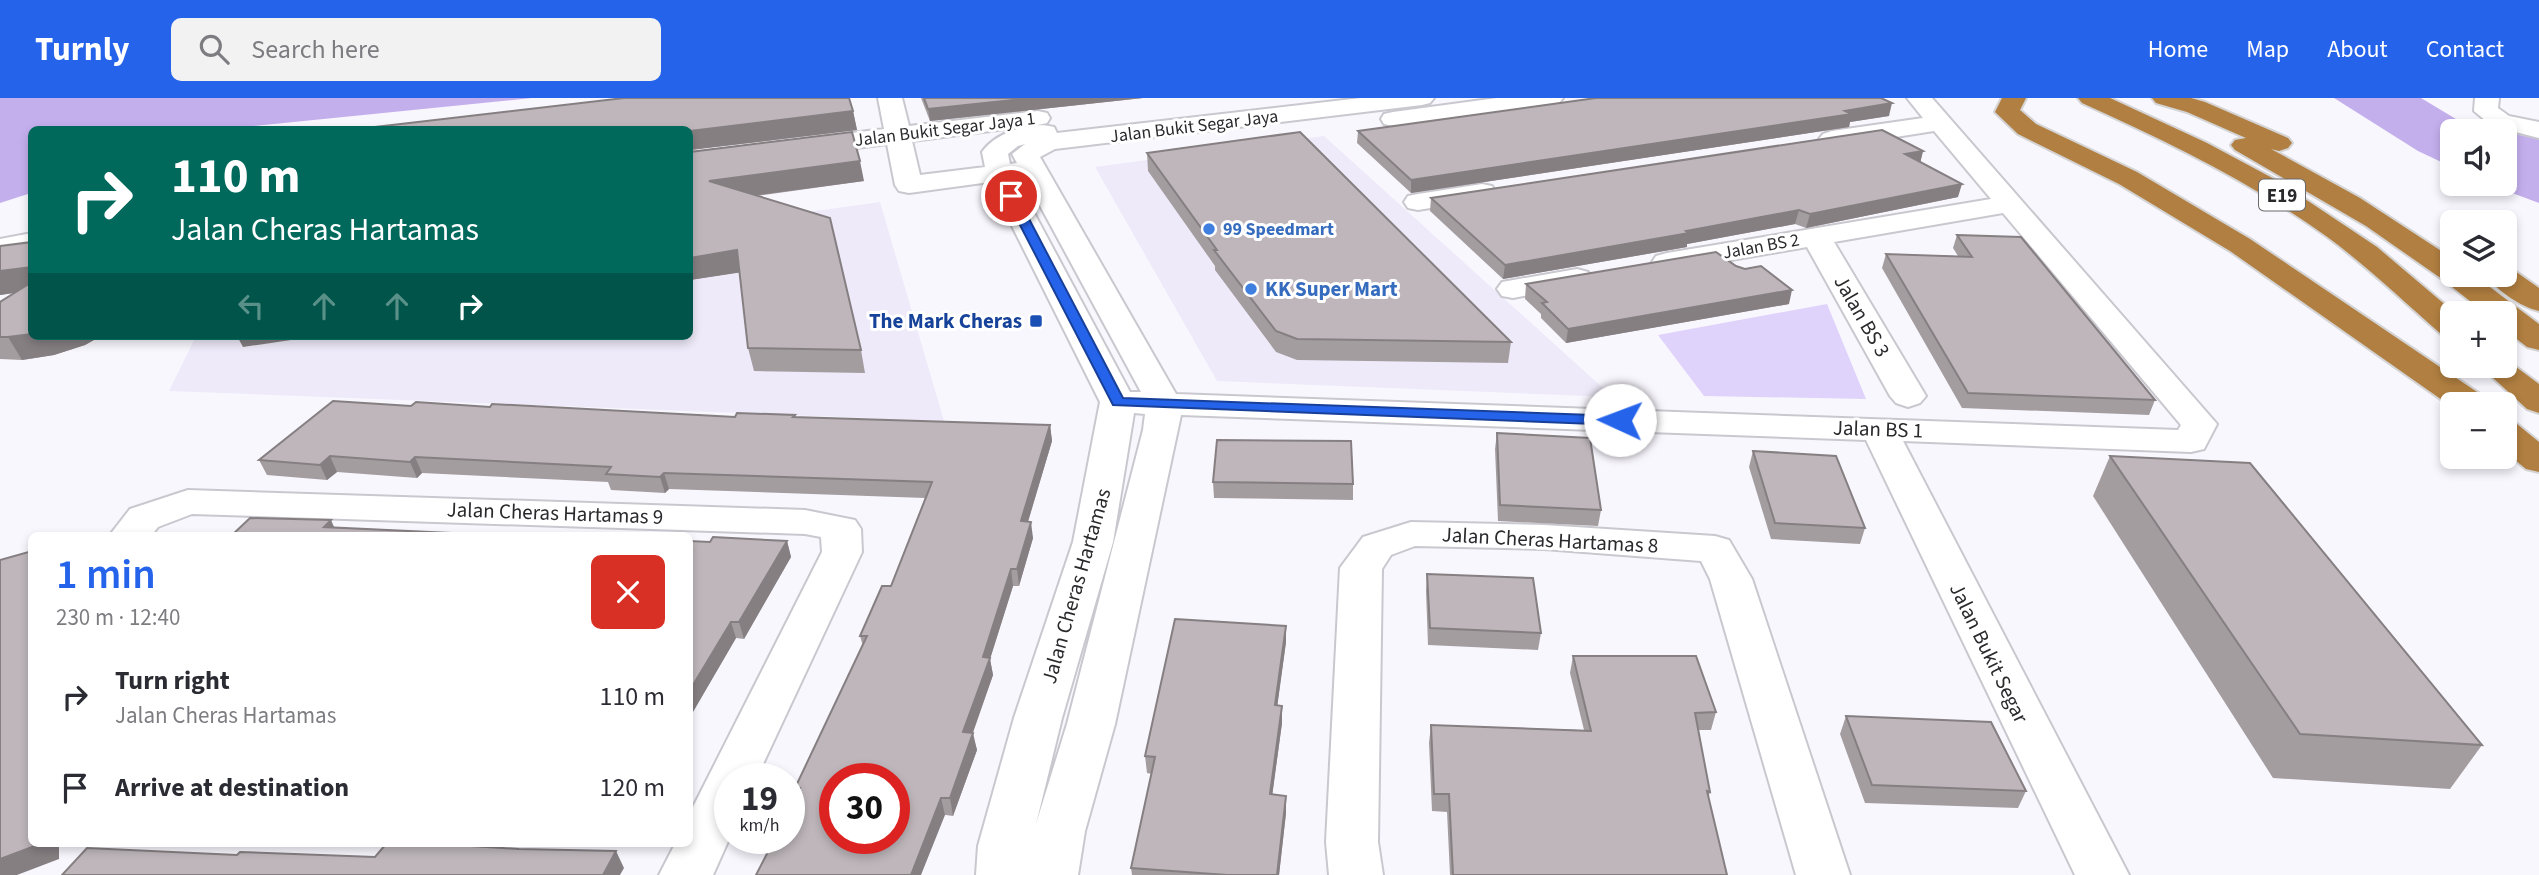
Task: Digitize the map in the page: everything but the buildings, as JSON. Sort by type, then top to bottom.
[{"type":"highway","name":"E19","points":[[2090,98],[2188,144],[2276,191],[2365,252],[2440,317]]},
{"type":"highway","name":"E19","points":[[2143,98],[2200,123],[2319,183],[2406,237],[2440,262]]},
{"type":"highway","points":[[2164,98],[2196,107],[2247,128],[2330,167],[2390,200],[2440,234]]},
{"type":"highway","points":[[2011,105],[2027,129],[2128,178],[2240,245],[2453,392]]},
{"type":"highway","points":[[2517,286],[2539,302]]},
{"type":"highway","name":"E19","points":[[2472,287],[2539,340]]},
{"type":"highway","points":[[2511,378],[2539,402]]},
{"type":"highway","points":[[2517,443],[2539,461]]},
{"type":"street","points":[[890,98],[909,186],[1031,169]]},
{"type":"street","name":"Jalan Bukit Segar Jaya","points":[[1040,138],[1336,98]]},
{"type":"street","name":"Jalan Bukit Segar Jaya","points":[[1040,138],[1422,98]]},
{"type":"street","points":[[1335,126],[1551,98]]},
{"type":"street","name":"Jalan BS 1","points":[[1118,402],[2191,441],[2199,424],[1919,98]]},
{"type":"street","points":[[2487,98],[2486,111],[2501,121],[2529,128]]},
{"type":"street","name":"Jalan Bukit Segar Jaya 1","points":[[781,150],[1063,115]]},
{"type":"street","points":[[1808,143],[1940,123]]},
{"type":"street","points":[[1040,138],[1025,154],[1031,169],[1164,403]]},
{"type":"street","points":[[1040,138],[1009,141],[995,152],[999,173],[1118,402]]},
{"type":"street","points":[[1418,202],[1513,187]]},
{"type":"street","name":"Jalan BS 2","points":[[1513,289],[2010,204]]},
{"type":"street","name":"Jalan BS 3","points":[[1816,237],[1908,396]]},
{"type":"street","name":"Jalan Cheras Hartamas","points":[[1003,875],[1003,846],[1038,718],[1093,542],[1118,402]]},
{"type":"street","name":"Jalan Cheras Hartamas","points":[[1051,875],[1059,831],[1091,724],[1138,530],[1161,430],[1164,403]]},
{"type":"street","name":"Jalan Bukit Segar","points":[[1879,429],[2048,772],[2102,875]]},
{"type":"street","name":"Jalan Cheras Hartamas 9","points":[[132,532],[144,518],[188,502],[805,522],[841,529],[842,552],[733,763]]},
{"type":"street","name":"Jalan Cheras Hartamas 8","points":[[1356,875],[1352,842],[1361,568],[1377,546],[1411,534],[1544,537],[1715,548],[1731,579],[1823,875]]},
{"type":"street","name":"Jalan Cheras Hartamas 9","points":[[686,875],[714,801]]},
{"type":"shaded area","points":[[0,98],[532,98],[255,126],[28,126],[28,194],[0,203]]},
{"type":"shaded area","points":[[2334,98],[2421,98],[2456,119],[2440,119],[2440,161],[2418,151]]},
{"type":"shaded area","points":[[2517,135],[2539,139],[2539,203],[2517,195]]},
{"type":"shaded area","points":[[1324,136],[1613,397],[1217,381],[1095,167]]},
{"type":"shaded area","points":[[880,202],[944,421],[169,391],[194,340],[693,340],[693,228]]},
{"type":"shaded area","points":[[1827,304],[1866,399],[1704,396],[1658,335]]},
{"type":"place","name":"99 Speedmart","points":[[1209,229]]},
{"type":"place","name":"KK Super Mart","points":[[1251,289]]},
{"type":"place","name":"The Mark Cheras","points":[[1036,321]]},
{"type":"route","points":[[1011,196],[1118,402],[1620,420]]}]
